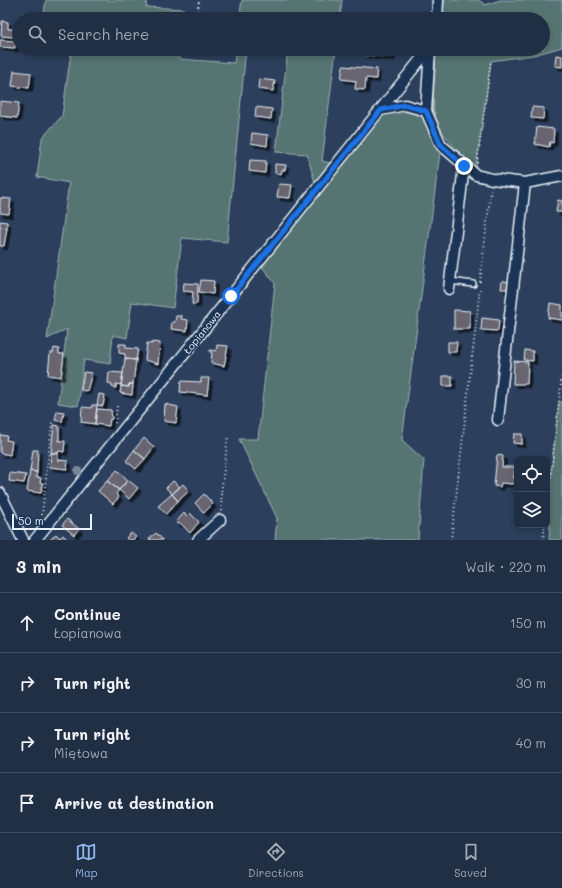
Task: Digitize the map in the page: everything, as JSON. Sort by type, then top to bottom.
[{"type":"street","points":[[437,12],[438,0]]},
{"type":"street","name":"Łopianowa","points":[[38,537],[423,56]]},
{"type":"street","points":[[429,56],[426,111],[441,145],[464,166],[476,175],[492,179],[525,183],[562,176]]},
{"type":"street","points":[[381,110],[405,105],[426,111]]},
{"type":"street","points":[[449,285],[464,166]]},
{"type":"street","points":[[498,420],[525,183]]},
{"type":"street","points":[[0,493],[23,540]]},
{"type":"street","points":[[198,540],[220,520]]},
{"type":"lane","points":[[449,285],[473,284]]},
{"type":"path","points":[[198,12],[199,0]]},
{"type":"path","points":[[476,175],[491,61]]},
{"type":"path","points":[[451,540],[492,179]]},
{"type":"path","points":[[549,492],[562,375]]},
{"type":"path","points":[[38,537],[52,422]]},
{"type":"path","points":[[220,520],[222,512],[221,494],[228,436]]},
{"type":"path","points":[[544,540],[545,528]]},
{"type":"green space","points":[[46,0],[147,0],[146,7],[184,9],[184,12],[44,12]]},
{"type":"green space","points":[[242,0],[342,0],[341,12],[240,12]]},
{"type":"green space","points":[[444,0],[479,0],[485,5],[500,0],[562,0],[562,47],[550,50],[550,12],[443,12]]},
{"type":"green space","points":[[70,56],[179,56],[179,59],[234,63],[235,56],[245,56],[227,242],[182,238],[173,308],[132,302],[127,338],[113,335],[110,364],[84,360],[78,406],[58,403],[67,329],[47,339],[69,183],[37,177],[42,138],[62,116]]},
{"type":"green space","points":[[287,56],[335,56],[322,161],[330,163],[315,183],[307,154],[276,152]]},
{"type":"green space","points":[[436,56],[527,56],[491,61],[476,168],[451,143],[440,128],[434,111]]},
{"type":"green space","points":[[405,105],[426,111],[441,145],[402,440],[424,460],[418,540],[275,540],[277,518],[239,439],[258,439],[275,283],[258,262],[381,110]]},
{"type":"green space","points":[[559,402],[562,402],[562,540],[549,540],[550,482]]},
{"type":"building","points":[[2,21],[8,22],[8,29],[12,29],[12,37],[1,36]]},
{"type":"building","points":[[0,40],[12,41],[12,48],[0,47]]},
{"type":"building","points":[[556,55],[562,56],[562,67],[555,66]]},
{"type":"building","points":[[343,66],[377,69],[376,79],[366,78],[365,90],[355,89],[356,81],[341,79]]},
{"type":"building","points":[[14,71],[31,73],[29,88],[12,86]]},
{"type":"building","points":[[259,79],[275,81],[273,91],[258,89]]},
{"type":"building","points":[[0,101],[19,103],[17,118],[0,116]]},
{"type":"building","points":[[256,107],[272,109],[271,119],[255,117]]},
{"type":"building","points":[[532,107],[544,108],[543,119],[531,118]]},
{"type":"building","points":[[537,127],[554,129],[553,143],[550,142],[549,147],[535,144]]},
{"type":"building","points":[[252,133],[268,135],[267,146],[251,143]]},
{"type":"building","points":[[250,160],[266,161],[265,173],[249,171]]},
{"type":"building","points":[[275,164],[286,165],[285,170],[282,170],[281,174],[275,173]]},
{"type":"building","points":[[279,184],[292,185],[290,198],[277,197]]},
{"type":"building","points":[[0,198],[11,199],[9,214],[0,213]]},
{"type":"building","points":[[558,200],[562,201],[562,212],[556,212]]},
{"type":"building","points":[[0,221],[7,222],[7,228],[0,227]]},
{"type":"building","points":[[0,227],[7,228],[4,246],[0,246]]},
{"type":"building","points":[[201,280],[214,281],[213,294],[199,292]]},
{"type":"building","points":[[502,281],[511,282],[510,289],[501,289]]},
{"type":"building","points":[[184,283],[198,284],[197,304],[192,304],[193,292],[183,291]]},
{"type":"building","points":[[550,303],[562,305],[562,320],[548,318]]},
{"type":"building","points":[[454,310],[470,311],[470,329],[454,329]]},
{"type":"building","points":[[176,316],[182,316],[181,319],[188,320],[187,331],[171,329],[172,322],[175,322]]},
{"type":"building","points":[[482,318],[499,320],[498,331],[481,330]]},
{"type":"building","points":[[152,342],[160,343],[158,364],[145,360],[147,343],[152,344]]},
{"type":"building","points":[[448,342],[457,342],[456,352],[448,352]]},
{"type":"building","points":[[119,344],[126,344],[126,348],[138,349],[136,360],[125,359],[125,354],[119,353]]},
{"type":"building","points":[[217,345],[228,346],[224,366],[211,363],[212,353],[210,350],[216,351]]},
{"type":"building","points":[[54,348],[59,349],[59,354],[64,354],[61,377],[48,375],[50,353],[53,353]]},
{"type":"building","points":[[525,350],[533,351],[533,361],[524,360]]},
{"type":"building","points":[[125,359],[136,360],[133,384],[129,384],[129,387],[121,386]]},
{"type":"building","points":[[514,361],[528,362],[527,384],[513,384]]},
{"type":"building","points":[[84,372],[92,373],[87,391],[81,390]]},
{"type":"building","points":[[109,372],[123,373],[121,385],[116,384],[116,388],[112,387],[112,384],[108,383]]},
{"type":"building","points":[[443,376],[452,376],[452,386],[443,386]]},
{"type":"building","points":[[201,378],[209,378],[207,395],[180,392],[181,381],[201,382]]},
{"type":"building","points":[[129,384],[133,384],[132,395],[120,393],[121,386],[129,387]]},
{"type":"building","points":[[99,394],[105,395],[103,406],[97,405]]},
{"type":"building","points":[[165,404],[178,407],[176,423],[164,421]]},
{"type":"building","points":[[92,405],[97,405],[95,424],[81,422],[82,407],[92,408]]},
{"type":"building","points":[[97,409],[111,410],[112,419],[110,419],[109,426],[95,424]]},
{"type":"building","points":[[57,411],[64,412],[62,422],[55,420]]},
{"type":"building","points":[[54,425],[59,426],[59,441],[65,441],[64,452],[59,451],[58,453],[51,453]]},
{"type":"building","points":[[514,434],[522,434],[522,444],[513,443]]},
{"type":"building","points":[[0,435],[7,436],[6,440],[12,441],[10,455],[0,453]]},
{"type":"building","points":[[144,438],[154,447],[145,459],[134,450]]},
{"type":"building","points":[[33,450],[38,450],[37,472],[30,471]]},
{"type":"building","points":[[134,450],[145,459],[136,469],[126,461]]},
{"type":"building","points":[[51,453],[58,453],[58,460],[68,461],[67,469],[50,467]]},
{"type":"building","points":[[497,455],[503,456],[502,467],[514,467],[513,484],[501,483],[500,487],[494,486]]},
{"type":"building","points":[[117,470],[128,480],[119,490],[107,481]]},
{"type":"building","points":[[30,471],[37,472],[36,477],[41,478],[40,483],[43,483],[41,493],[27,491]]},
{"type":"building","points":[[10,473],[26,475],[24,483],[9,481]]},
{"type":"building","points":[[128,480],[138,488],[129,499],[119,490]]},
{"type":"building","points":[[107,481],[119,490],[116,494],[119,497],[113,504],[98,491]]},
{"type":"building","points":[[173,481],[180,487],[172,494],[166,488]]},
{"type":"building","points":[[183,484],[189,491],[178,501],[172,494]]},
{"type":"building","points":[[172,494],[178,501],[166,514],[158,506]]},
{"type":"building","points":[[204,494],[213,504],[204,513],[195,503]]},
{"type":"building","points":[[184,513],[187,516],[190,513],[199,522],[190,533],[180,523],[178,524],[176,522]]},
{"type":"building","points":[[67,519],[79,529],[74,535],[62,525]]},
{"type":"building","points":[[131,533],[136,537],[133,540],[128,540],[126,538]]},
{"type":"building","points":[[156,533],[163,540],[149,539]]},
{"type":"building","points":[[56,534],[60,538],[63,535],[68,540],[50,540]]},
{"type":"route","points":[[231,296],[381,110],[405,105],[426,111],[441,145],[464,166]]}]
